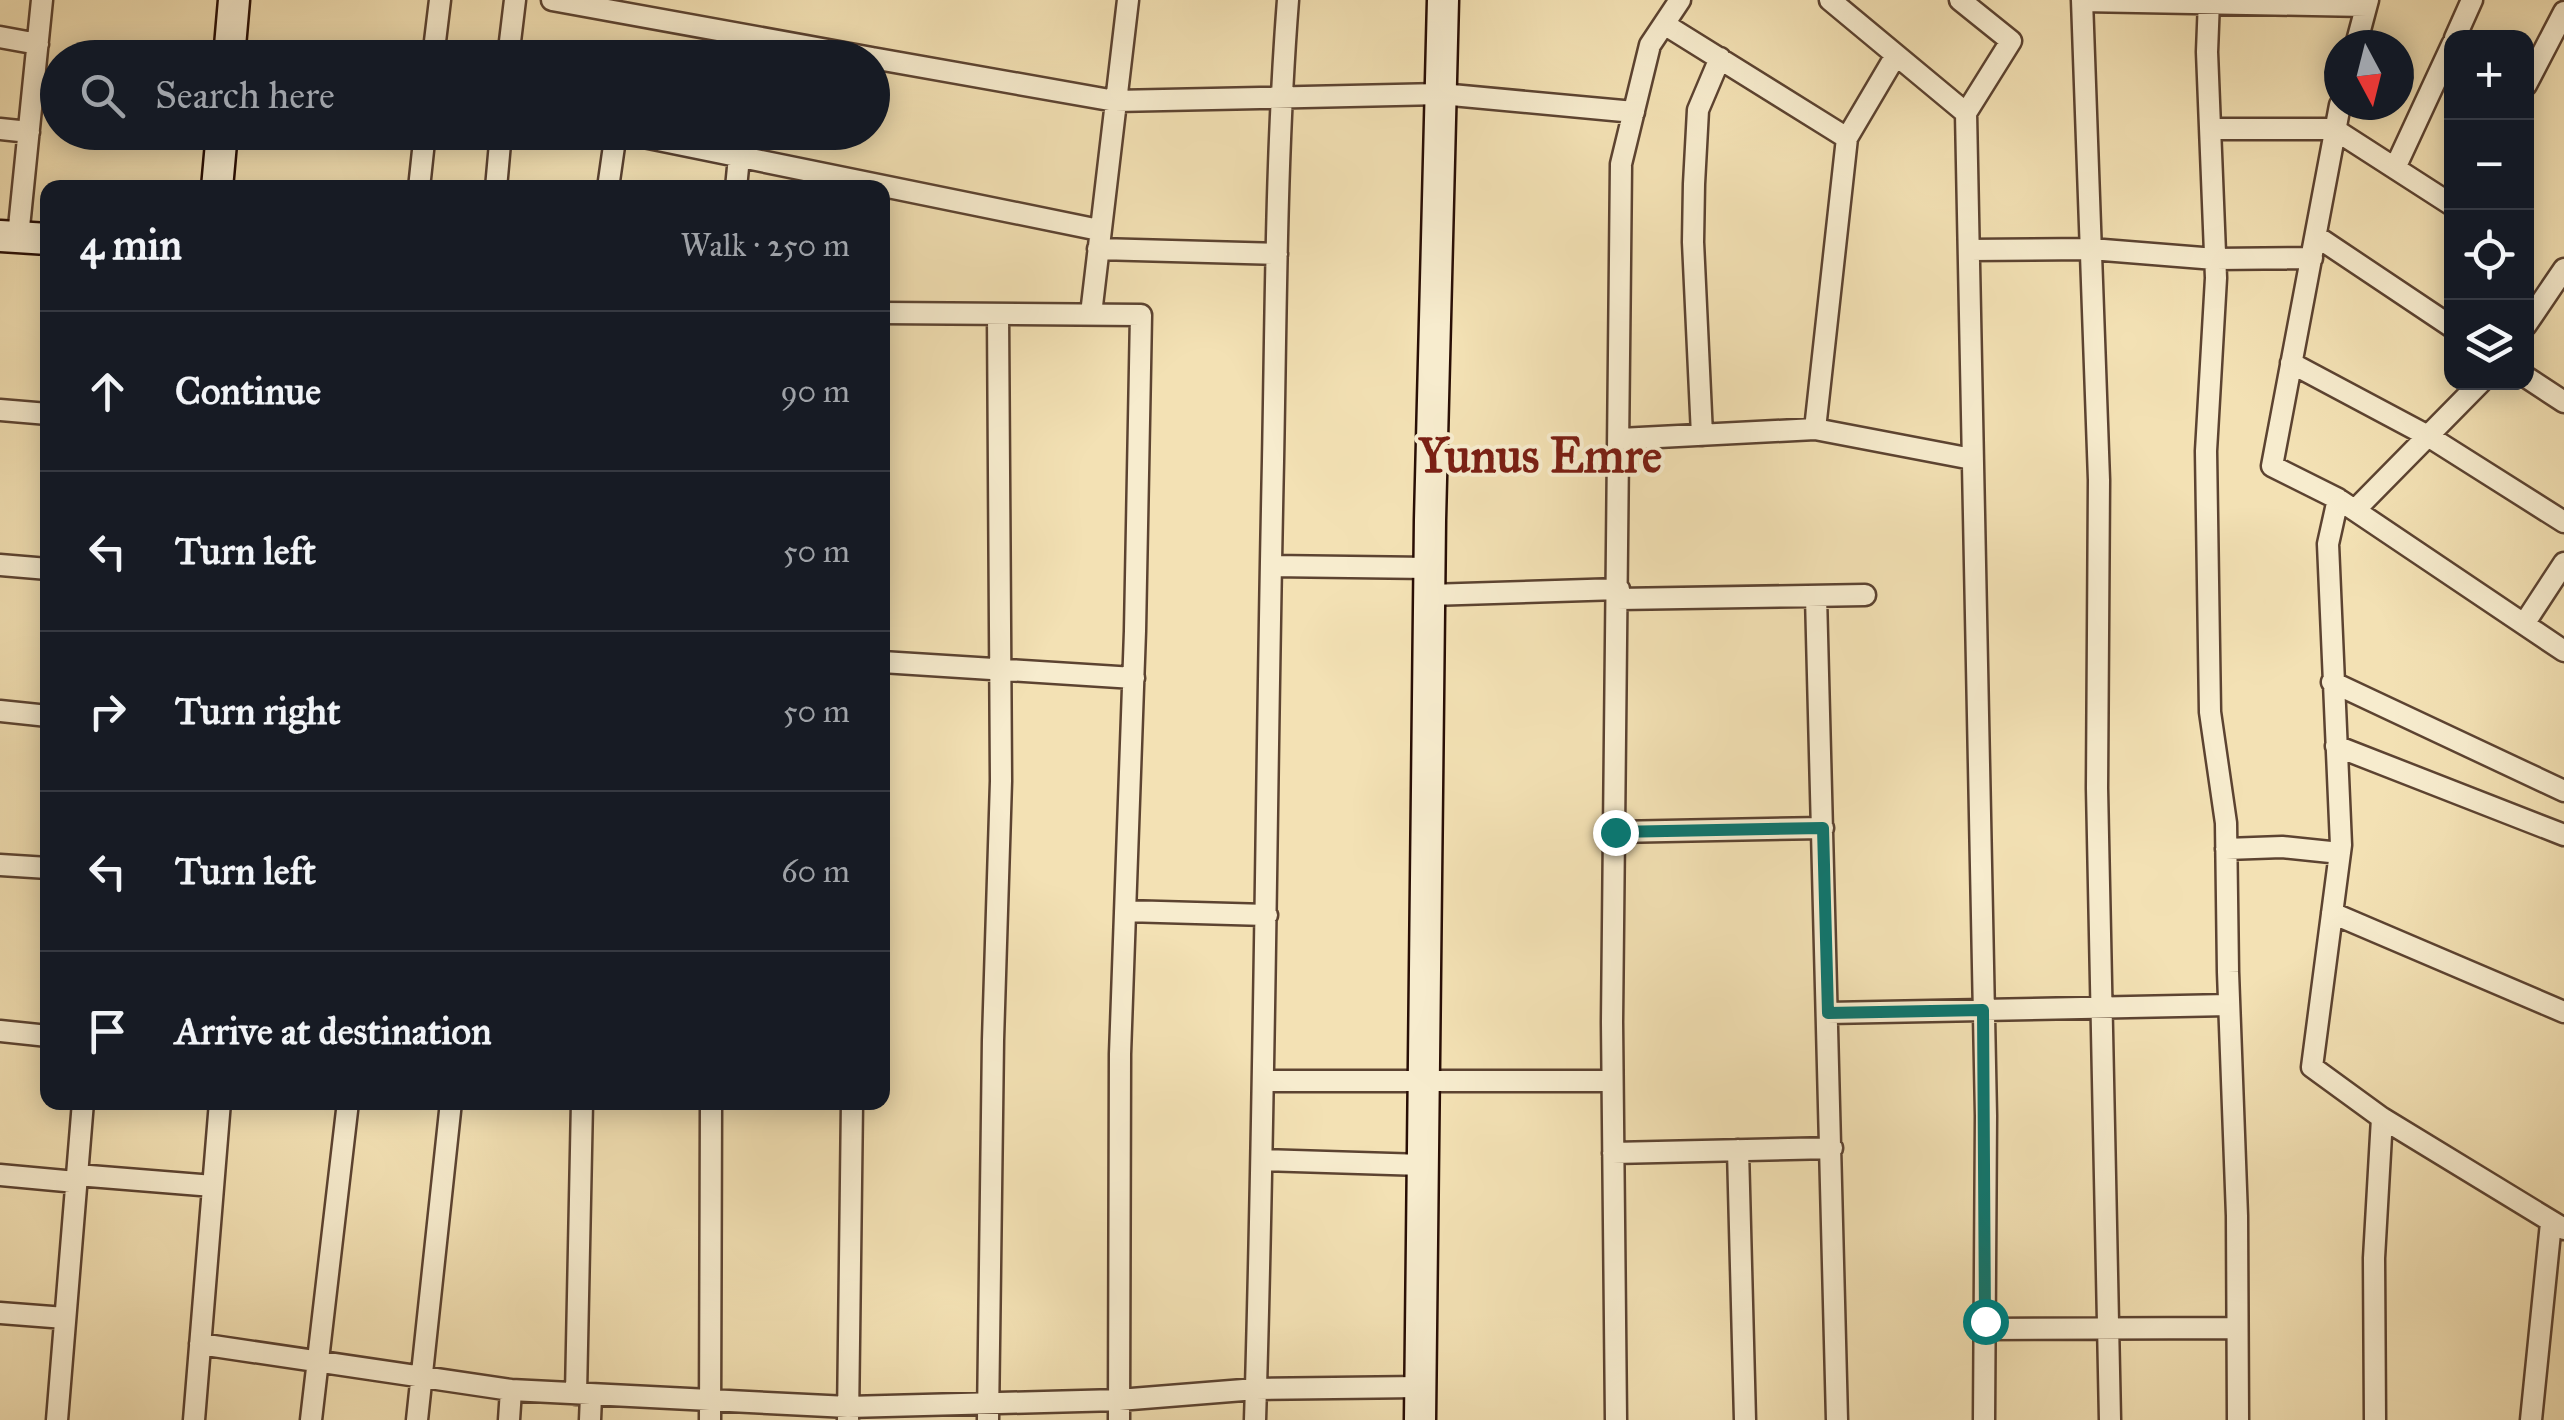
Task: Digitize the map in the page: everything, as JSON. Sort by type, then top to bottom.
[{"type":"main road","points":[[231,40],[234,0]]},
{"type":"main road","points":[[1420,1420],[1429,581],[1443,0]]},
{"type":"main road","points":[[218,180],[220,150]]},
{"type":"street","points":[[22,238],[42,0]]},
{"type":"street","points":[[436,40],[440,0]]},
{"type":"street","points":[[510,40],[515,0]]},
{"type":"street","points":[[552,0],[773,40]]},
{"type":"street","points":[[1090,314],[1128,0]]},
{"type":"street","points":[[1255,1420],[1265,1081],[1280,98],[1288,0]]},
{"type":"street","points":[[1616,1420],[1612,1082],[1622,164],[1650,45],[1680,0]]},
{"type":"street","points":[[1830,0],[1966,114]]},
{"type":"street","points":[[1960,0],[2011,41],[1966,114],[1980,725],[1984,1420]]},
{"type":"street","points":[[2110,1420],[2097,788],[2098,480],[2082,0],[2367,3],[2360,30]]},
{"type":"street","points":[[2459,30],[2472,0]]},
{"type":"street","points":[[2209,1],[2207,52],[2215,258],[2206,451],[2210,694],[2226,823],[2237,1216],[2238,1420]]},
{"type":"street","points":[[2534,69],[2564,12]]},
{"type":"street","points":[[1664,24],[1847,138]]},
{"type":"street","points":[[0,36],[38,44]]},
{"type":"street","points":[[1815,429],[1847,138],[1896,55]]},
{"type":"street","points":[[1702,435],[1694,184],[1698,110],[1720,58]]},
{"type":"street","points":[[890,61],[1115,101],[1440,94],[1634,112]]},
{"type":"street","points":[[2395,168],[2444,61]]},
{"type":"street","points":[[2336,120],[2272,466],[2346,504],[2564,651]]},
{"type":"street","points":[[2210,129],[2334,128],[2444,200]]},
{"type":"street","points":[[0,129],[29,132]]},
{"type":"street","points":[[420,180],[423,150]]},
{"type":"street","points":[[497,180],[499,150]]},
{"type":"street","points":[[609,180],[615,150]]},
{"type":"street","points":[[704,150],[819,180]]},
{"type":"street","points":[[737,180],[738,157]]},
{"type":"street","points":[[890,195],[1098,239],[1277,254]]},
{"type":"street","points":[[2316,236],[2444,321]]},
{"type":"street","points":[[1969,250],[2091,249],[2215,258],[2312,258]]},
{"type":"street","points":[[2534,313],[2564,270]]},
{"type":"street","points":[[890,313],[1142,315],[1120,1054],[1119,1410]]},
{"type":"street","points":[[988,1412],[1001,781],[998,314]]},
{"type":"street","points":[[2291,363],[2428,436],[2564,522]]},
{"type":"street","points":[[2534,382],[2564,402]]},
{"type":"street","points":[[2473,390],[2428,436],[2346,504],[2328,544],[2340,853],[2312,1067],[2382,1118],[2557,1226],[2532,1420]]},
{"type":"street","points":[[0,410],[40,413]]},
{"type":"street","points":[[1620,439],[1815,429],[1972,459]]},
{"type":"street","points":[[2524,624],[2564,562]]},
{"type":"street","points":[[0,565],[40,568]]},
{"type":"street","points":[[1271,566],[1619,594],[1865,594]]},
{"type":"street","points":[[1816,596],[1837,1420]]},
{"type":"street","points":[[890,663],[1134,678]]},
{"type":"street","points":[[2332,682],[2564,791]]},
{"type":"street","points":[[0,712],[40,715]]},
{"type":"street","points":[[2336,746],[2564,834]]},
{"type":"street","points":[[1615,832],[1823,828]]},
{"type":"street","points":[[2226,850],[2282,847],[2340,853]]},
{"type":"street","points":[[0,864],[40,867]]},
{"type":"street","points":[[1125,911],[1267,915]]},
{"type":"street","points":[[2332,913],[2564,1012]]},
{"type":"street","points":[[1828,1013],[2229,1006]]},
{"type":"street","points":[[0,1031],[40,1035]]},
{"type":"street","points":[[1265,1081],[1612,1082]]},
{"type":"street","points":[[57,1420],[82,1110]]},
{"type":"street","points":[[194,1420],[219,1110]]},
{"type":"street","points":[[311,1420],[347,1110]]},
{"type":"street","points":[[417,1420],[450,1110]]},
{"type":"street","points":[[582,1110],[584,1394],[590,1420]]},
{"type":"street","points":[[710,1409],[711,1110]]},
{"type":"street","points":[[848,1413],[852,1110]]},
{"type":"street","points":[[2374,1420],[2374,1258],[2382,1118]]},
{"type":"street","points":[[1613,1153],[1832,1148]]},
{"type":"street","points":[[1738,1150],[1745,1420]]},
{"type":"street","points":[[1263,1160],[1423,1165]]},
{"type":"street","points":[[0,1176],[213,1186]]},
{"type":"street","points":[[0,1313],[65,1318]]},
{"type":"street","points":[[1984,1329],[2237,1328]]},
{"type":"street","points":[[200,1344],[510,1390],[584,1394],[710,1409],[848,1413],[1119,1410],[1256,1389],[1420,1387]]},
{"type":"street","points":[[510,1390],[510,1420]]},
{"type":"district","name":"Yunus Emre","points":[[1540,455]]},
{"type":"route","points":[[1615,832],[1823,828],[1828,1013],[1983,1010],[1985,1321]]}]
